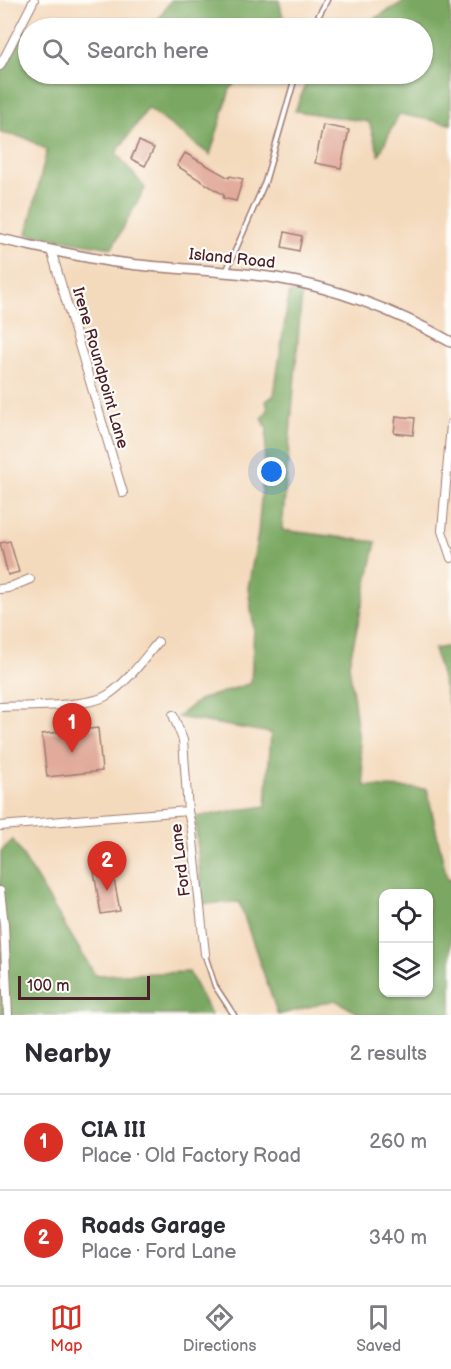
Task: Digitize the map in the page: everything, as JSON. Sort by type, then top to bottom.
[{"type":"street","points":[[25,18],[34,0]]},
{"type":"street","points":[[0,66],[18,31]]},
{"type":"street","name":"Island Road","points":[[0,239],[130,264],[276,278],[345,294],[411,321],[451,342]]},
{"type":"street","name":"Irene Roundpoint Lane","points":[[51,250],[123,493]]},
{"type":"street","points":[[451,424],[442,531],[451,558]]},
{"type":"street","points":[[0,589],[30,579]]},
{"type":"street","points":[[0,707],[91,702],[107,696],[132,673],[158,642]]},
{"type":"street","points":[[173,716],[183,740],[188,811]]},
{"type":"street","name":"Ford Lane","points":[[0,826],[188,811],[205,954]]},
{"type":"street","points":[[0,891],[4,924],[8,1015]]},
{"type":"lane","points":[[317,18],[327,0]]},
{"type":"lane","points":[[226,272],[265,182],[293,84]]},
{"type":"lane","name":"Ford Lane","points":[[205,954],[214,986],[234,1015]]},
{"type":"green space","points":[[171,0],[279,0],[283,18],[159,18]]},
{"type":"green space","points":[[407,0],[451,0],[451,124],[399,114],[379,155],[369,122],[295,111],[306,84],[433,84],[433,18],[375,18]]},
{"type":"green space","points":[[18,40],[18,84],[234,84],[230,89],[210,155],[148,108],[116,153],[145,188],[112,248],[27,234],[47,150],[26,138],[0,133],[0,75]]},
{"type":"green space","points":[[302,292],[282,530],[376,542],[349,664],[365,786],[427,789],[447,879],[451,879],[451,1015],[361,1015],[335,1000],[278,1015],[239,902],[202,904],[195,817],[266,806],[271,733],[177,717],[199,700],[251,683],[254,629],[248,588],[258,534],[267,429],[262,418],[268,410],[266,401],[274,395],[289,293]]},
{"type":"green space","points":[[451,646],[451,712],[434,649]]},
{"type":"green space","points":[[13,840],[95,975],[189,972],[211,1015],[0,1015],[0,951],[5,951],[0,892],[1,851]]},
{"type":"building","points":[[323,125],[349,130],[341,168],[315,163]]},
{"type":"building","points":[[139,141],[154,148],[145,166],[131,159]]},
{"type":"building","points":[[185,153],[229,178],[230,176],[243,179],[236,201],[223,198],[224,195],[177,166]]},
{"type":"building","points":[[285,232],[302,236],[299,251],[282,247]]},
{"type":"building","points":[[396,416],[415,418],[413,435],[394,433]]},
{"type":"building","points":[[10,541],[19,572],[8,575],[0,543]]},
{"type":"building","points":[[98,728],[102,771],[47,777],[42,734]]},
{"type":"building","points":[[112,869],[120,911],[101,914],[94,872]]},
{"type":"place","name":"CIA III","points":[[72,753]]},
{"type":"place","name":"Roads Garage","points":[[107,891]]}]
